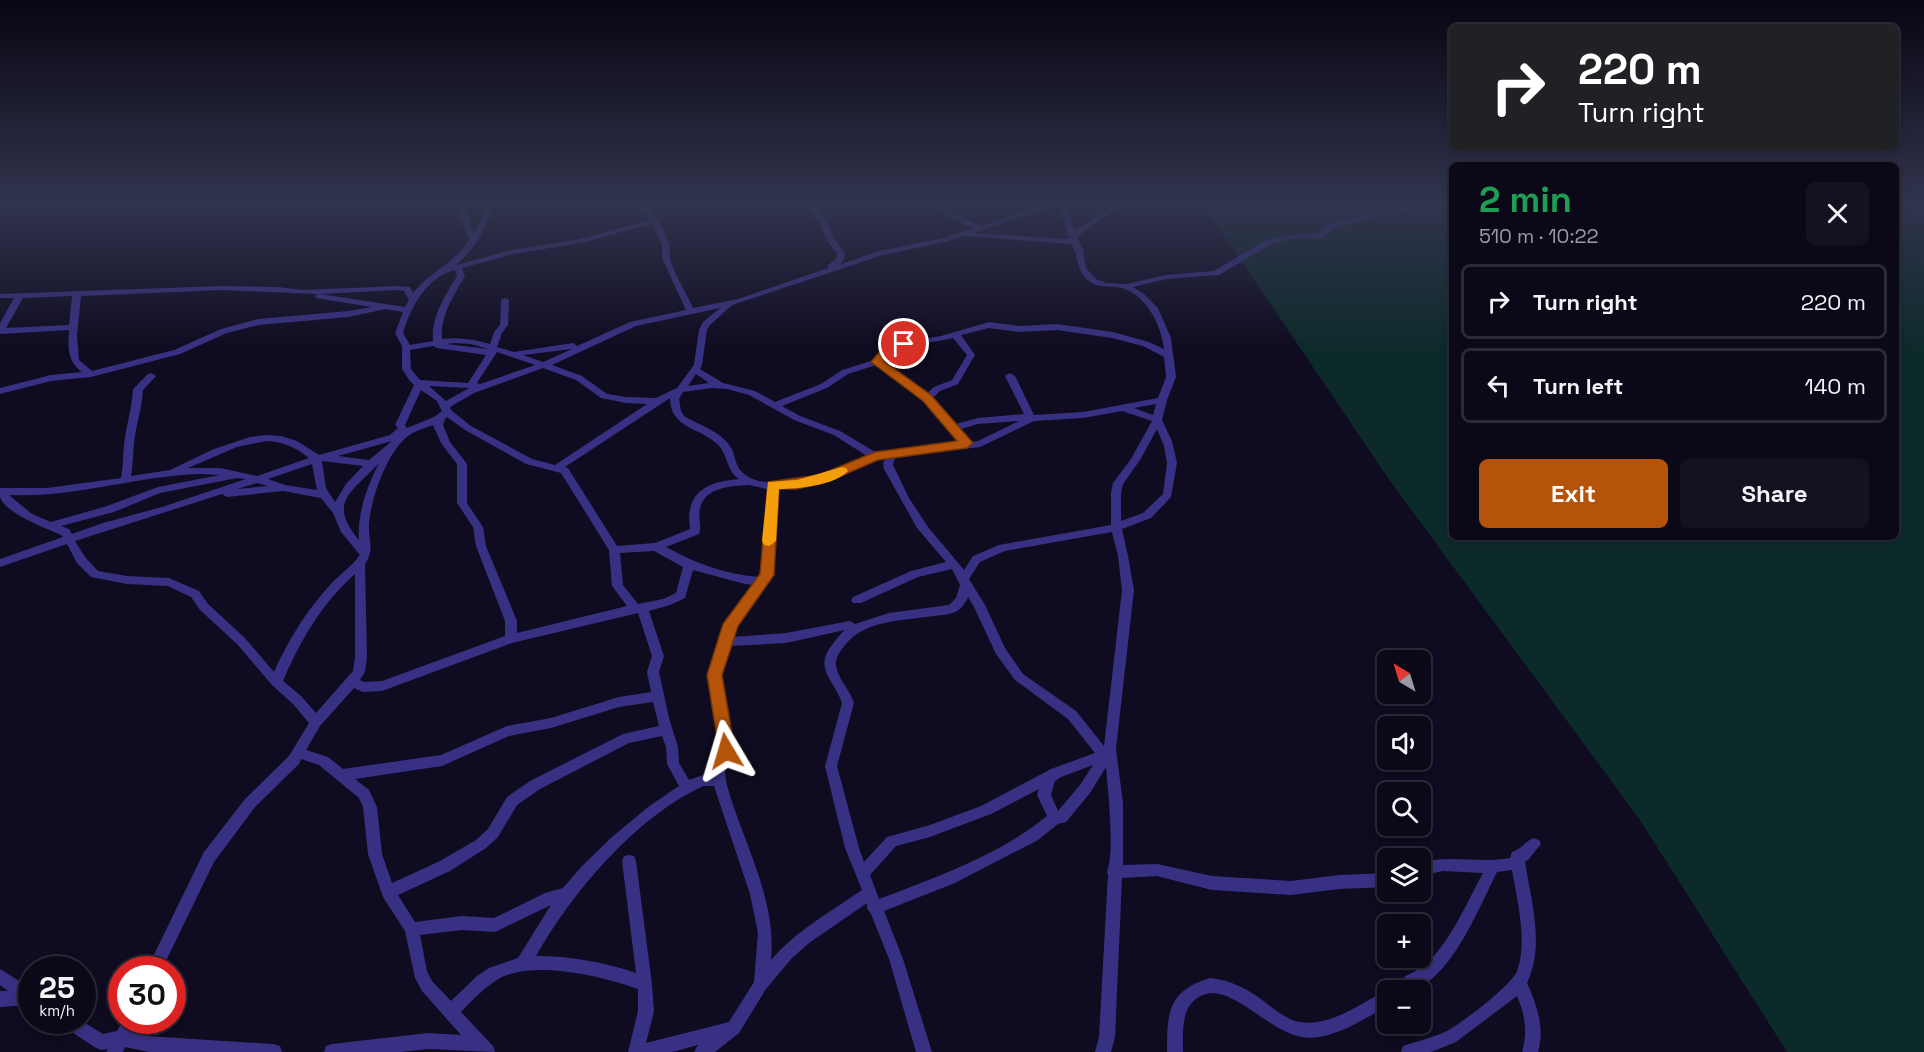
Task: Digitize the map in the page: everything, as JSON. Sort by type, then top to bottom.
[{"type":"street","points":[[466,252],[427,282],[409,300],[399,333],[406,348],[404,359],[407,372],[420,383],[444,412],[462,424],[529,462],[564,470],[614,550],[618,586],[638,607],[658,656],[653,672],[658,696],[668,730],[673,764],[687,788]]},
{"type":"street","points":[[446,269],[458,268],[512,252]]},
{"type":"street","points":[[665,252],[690,310]]},
{"type":"street","points":[[827,272],[840,260],[840,252]]},
{"type":"street","points":[[0,563],[70,537],[209,495],[319,458],[393,440],[444,412],[484,386],[544,364],[633,324],[732,302],[886,252]]},
{"type":"street","points":[[1079,252],[1082,268],[1093,281],[1106,285],[1126,285],[1216,273],[1250,252]]},
{"type":"street","points":[[435,343],[445,303],[461,276],[458,268]]},
{"type":"street","points":[[1103,1052],[1107,1028],[1116,802],[1107,754],[1128,590],[1116,528],[1118,483],[1135,460],[1157,420],[1171,377],[1167,338],[1155,310],[1126,285]]},
{"type":"street","points":[[0,296],[222,288],[278,289],[336,300],[388,306]]},
{"type":"street","points":[[303,292],[386,288],[409,300]]},
{"type":"street","points":[[77,293],[73,322],[74,357],[81,367],[91,374]]},
{"type":"street","points":[[0,331],[20,295]]},
{"type":"street","points":[[0,391],[51,378],[91,374],[177,352],[231,329],[258,322],[348,314],[409,300]]},
{"type":"street","points":[[471,386],[491,351],[498,332],[504,325],[505,300]]},
{"type":"street","points":[[732,302],[714,316],[703,330],[695,370],[679,390],[674,399],[674,405],[681,418],[722,442],[738,473],[752,481],[772,485],[797,484],[822,479],[875,456],[967,443],[980,444],[1035,417]]},
{"type":"street","points":[[776,405],[824,386],[845,372],[877,362],[886,351],[897,346],[956,335],[989,325],[1019,329],[1070,328],[1117,335],[1146,344],[1170,356]]},
{"type":"street","points":[[0,331],[71,327]]},
{"type":"street","points":[[927,398],[937,389],[955,382],[971,355],[956,335]]},
{"type":"street","points":[[406,348],[435,343],[453,349],[504,353],[544,364],[579,378],[604,396],[626,400],[657,400]]},
{"type":"street","points":[[504,353],[540,352],[583,345]]},
{"type":"street","points":[[877,362],[927,398],[967,443]]},
{"type":"street","points":[[695,370],[720,385],[752,393],[797,418],[837,434],[875,456]]},
{"type":"street","points":[[125,481],[138,389],[151,376]]},
{"type":"street","points":[[1010,376],[1035,417]]},
{"type":"street","points":[[420,383],[484,386]]},
{"type":"street","points":[[337,511],[348,487],[403,429],[400,425],[420,383]]},
{"type":"street","points":[[558,467],[657,400],[679,390],[720,385]]},
{"type":"street","points":[[626,400],[640,412]]},
{"type":"street","points":[[955,427],[978,421],[1083,415],[1162,400]]},
{"type":"street","points":[[924,1052],[896,959],[843,821],[831,766],[848,703],[841,685],[830,668],[831,656],[839,642],[875,620],[953,608],[961,600],[970,563],[996,551],[1041,540],[1116,528],[1155,509],[1164,502],[1169,495],[1173,472],[1166,435],[1157,420],[1121,407]]},
{"type":"street","points":[[444,412],[438,424],[442,436],[462,464],[462,503],[478,527],[481,546],[511,621],[511,639]]},
{"type":"street","points":[[169,472],[224,447],[268,439],[294,443],[319,458],[372,464]]},
{"type":"street","points":[[160,956],[209,857],[250,804],[299,753],[316,722],[359,672],[364,520],[393,440]]},
{"type":"street","points":[[895,454],[889,460],[888,468],[903,497],[924,530],[940,546],[965,581],[979,604],[1000,651],[1019,677],[1072,715],[1107,754]]},
{"type":"street","points":[[319,458],[319,487],[337,511],[363,559]]},
{"type":"street","points":[[3,497],[125,481],[169,472],[212,471],[240,475],[283,488],[323,495]]},
{"type":"street","points":[[53,525],[110,509],[158,490],[240,475]]},
{"type":"street","points":[[614,550],[656,547],[695,531],[694,508],[703,493],[717,486],[752,481]]},
{"type":"street","points":[[761,984],[765,954],[763,917],[719,782],[726,741],[714,675],[734,619],[767,575],[772,485]]},
{"type":"street","points":[[209,495],[283,488]]},
{"type":"street","points":[[3,497],[28,517],[53,525],[70,537],[81,560],[95,574],[127,580],[169,582],[195,594],[204,607],[241,641],[276,682],[297,700],[316,722]]},
{"type":"street","points":[[656,547],[689,565],[745,580],[764,581]]},
{"type":"street","points":[[276,682],[286,656],[332,587],[363,559]]},
{"type":"street","points":[[857,600],[915,574],[954,564]]},
{"type":"street","points":[[352,682],[363,687],[382,686],[511,639],[531,636],[638,607],[665,604],[681,595],[689,565]]},
{"type":"street","points":[[724,642],[786,638],[850,625]]},
{"type":"street","points":[[342,775],[442,760],[507,731],[551,723],[618,702],[658,696]]},
{"type":"street","points":[[388,892],[445,866],[481,844],[493,833],[512,801],[535,785],[627,738],[668,730]]},
{"type":"street","points":[[299,753],[323,761],[364,794],[370,807],[375,854],[388,892],[412,929],[420,974],[427,986],[482,1048]]},
{"type":"street","points":[[862,874],[892,841],[930,831],[986,810],[1056,773],[1107,754]]},
{"type":"street","points":[[702,1052],[734,1028],[771,970],[804,938],[872,900],[950,878],[1033,836],[1055,818],[1061,818],[1074,804],[1107,754]]},
{"type":"street","points":[[1049,778],[1044,795],[1055,818]]},
{"type":"street","points":[[523,964],[567,894],[617,842],[687,788],[707,779],[719,782]]},
{"type":"street","points":[[1431,867],[1445,864],[1493,867],[1514,862],[1517,857],[1523,856],[1533,844]]},
{"type":"street","points":[[1409,1052],[1451,1037],[1519,982],[1526,968],[1528,949],[1517,857]]},
{"type":"street","points":[[629,861],[645,984],[646,1011],[636,1052]]},
{"type":"street","points":[[1415,980],[1428,971],[1439,958],[1468,913],[1493,867]]},
{"type":"street","points":[[1114,872],[1157,870],[1212,883],[1291,888],[1377,880]]},
{"type":"street","points":[[412,929],[462,923],[495,925],[550,898],[567,894]]},
{"type":"street","points":[[452,1013],[482,982],[501,970],[542,961],[618,973],[645,984]]},
{"type":"street","points":[[0,976],[18,989]]},
{"type":"street","points":[[1519,982],[1534,1023],[1534,1037],[1530,1052]]},
{"type":"street","points":[[1175,1052],[1175,1018],[1180,1007],[1193,992],[1206,986],[1231,990],[1280,1022],[1293,1029],[1305,1031],[1324,1029],[1377,1002]]},
{"type":"street","points":[[0,999],[18,998]]},
{"type":"street","points":[[642,1052],[734,1028]]},
{"type":"street","points":[[89,1034],[102,1042],[117,1045],[146,1044],[274,1052]]},
{"type":"street","points":[[332,1052],[390,1049],[428,1041],[482,1048]]},
{"type":"green space","points":[[1235,252],[1449,252],[1449,540],[1899,540],[1899,252],[1924,252],[1924,1052],[1787,1052],[1640,820],[1390,481]]},
{"type":"slow traffic","points":[[769,541],[772,485],[797,484],[822,479],[842,471]]},
{"type":"route","points":[[726,751],[725,730],[714,675],[731,624],[767,575],[772,485],[797,484],[822,479],[875,456],[882,457],[967,443],[927,398],[877,362],[886,351],[904,344]]}]
